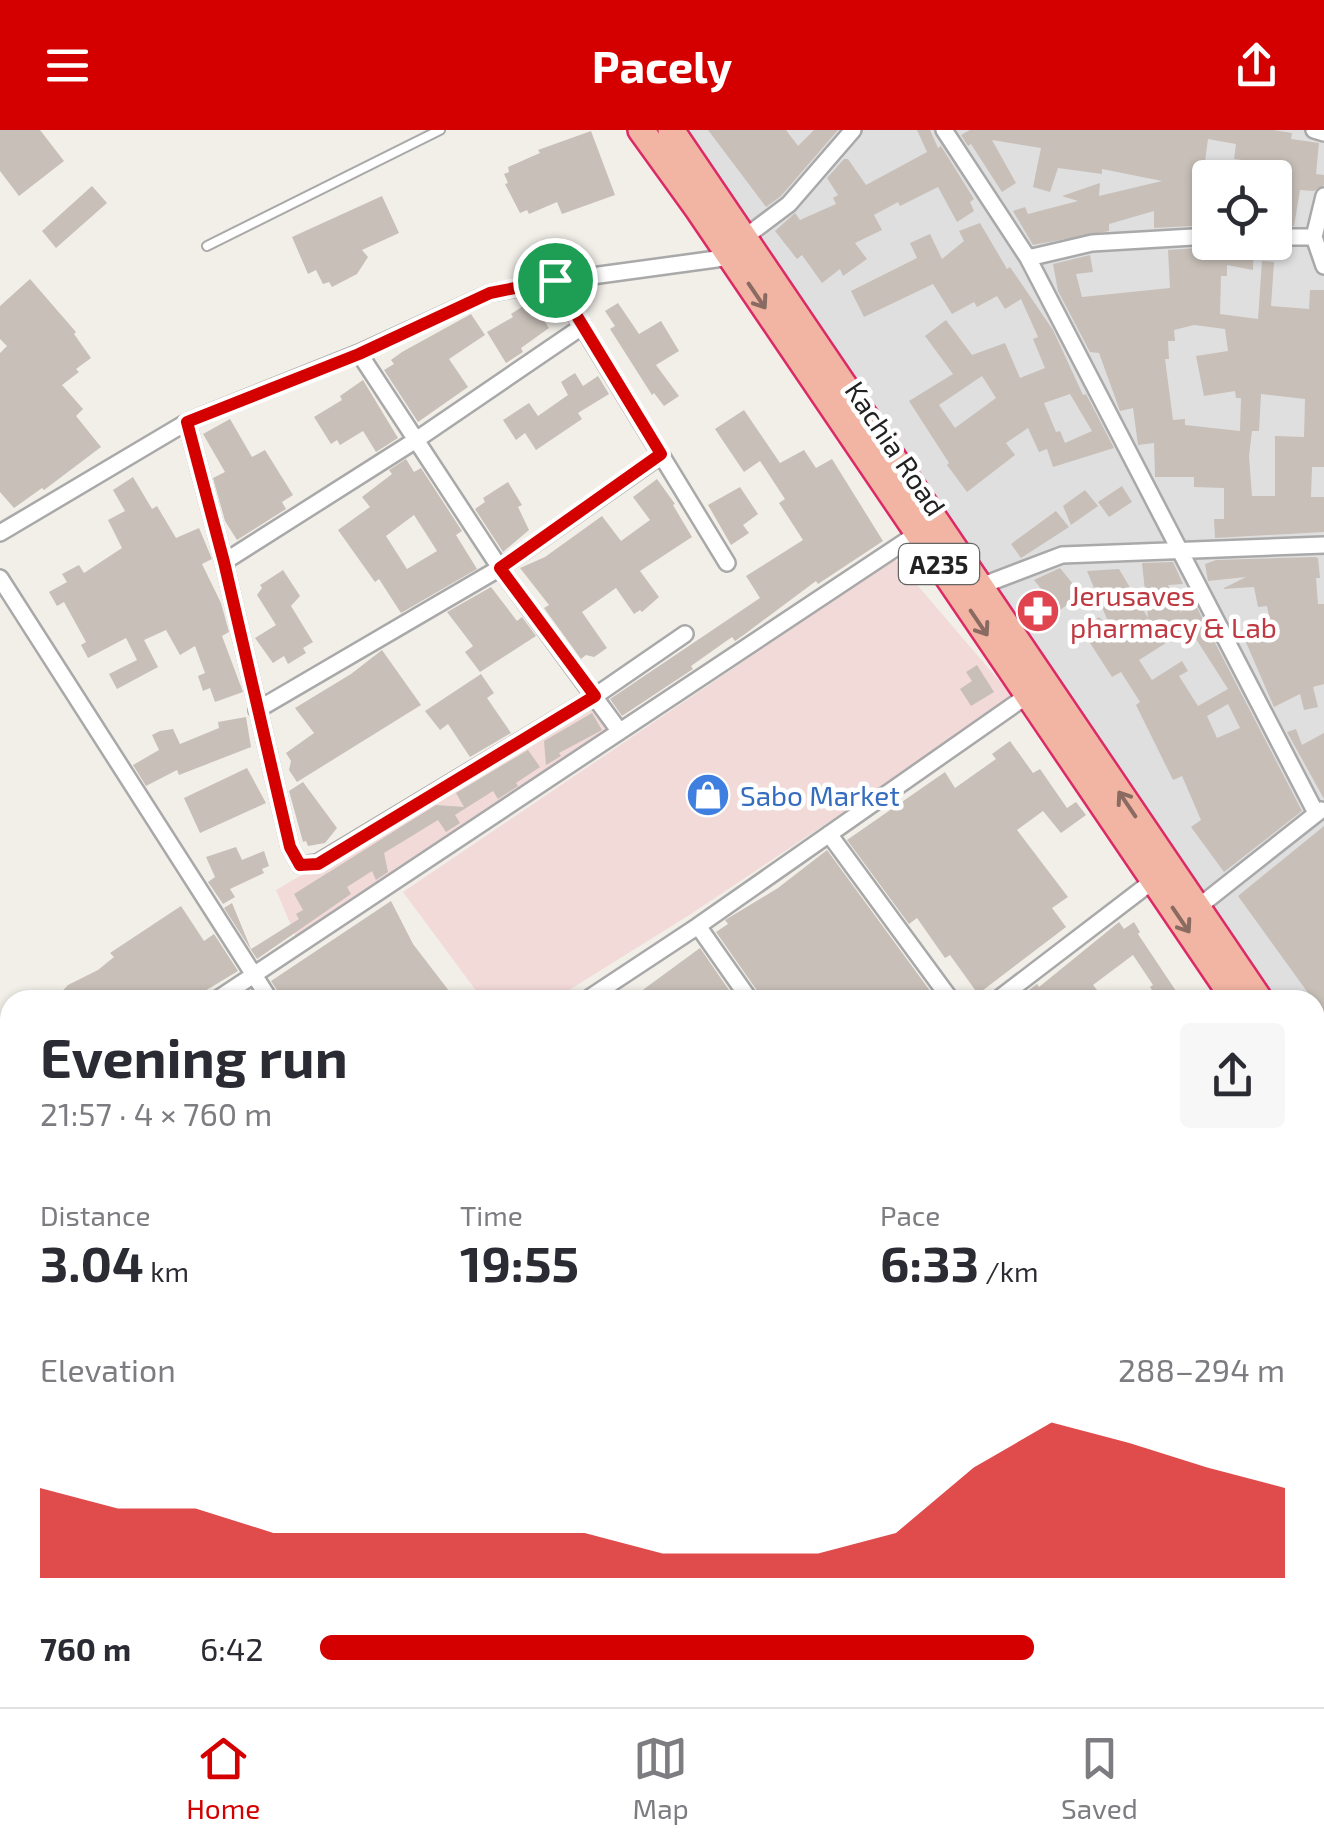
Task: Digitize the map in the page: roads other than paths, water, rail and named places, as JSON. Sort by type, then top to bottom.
[{"type":"highway","name":"Kachia Road","points":[[641,130],[707,202],[978,587],[1253,990]]},
{"type":"highway","name":"Kachia Road","points":[[671,130],[707,202]]},
{"type":"highway","name":"Kachia Road","points":[[738,247],[918,533],[1228,990]]},
{"type":"street","points":[[0,533],[187,422],[359,354],[490,293],[738,247],[789,204],[853,130]]},
{"type":"street","points":[[944,130],[1028,258],[1179,552],[1320,810],[1197,908]]},
{"type":"street","points":[[1314,130],[1324,133]]},
{"type":"street","points":[[1324,196],[1314,238],[1324,266]]},
{"type":"street","points":[[1028,258],[1092,244],[1192,237]]},
{"type":"street","points":[[1292,237],[1314,238]]},
{"type":"street","points":[[555,280],[726,563]]},
{"type":"street","points":[[224,562],[416,440],[583,326]]},
{"type":"street","points":[[359,354],[500,568],[618,730]]},
{"type":"street","points":[[187,422],[290,847],[300,865],[318,864],[595,696],[684,634]]},
{"type":"street","points":[[257,710],[500,568],[661,454]]},
{"type":"street","points":[[232,990],[918,533]]},
{"type":"street","points":[[978,587],[1062,554],[1324,545]]},
{"type":"street","points":[[0,578],[263,990]]},
{"type":"street","points":[[601,990],[1028,695]]},
{"type":"street","points":[[828,834],[944,990]]},
{"type":"street","points":[[1010,990],[1154,880]]},
{"type":"street","points":[[698,926],[743,990]]},
{"type":"lane","points":[[207,246],[440,130]]},
{"type":"place","name":"Jerusaves pharmacy & Lab","points":[[1038,611]]},
{"type":"place","name":"Sabo Market","points":[[708,795]]}]
